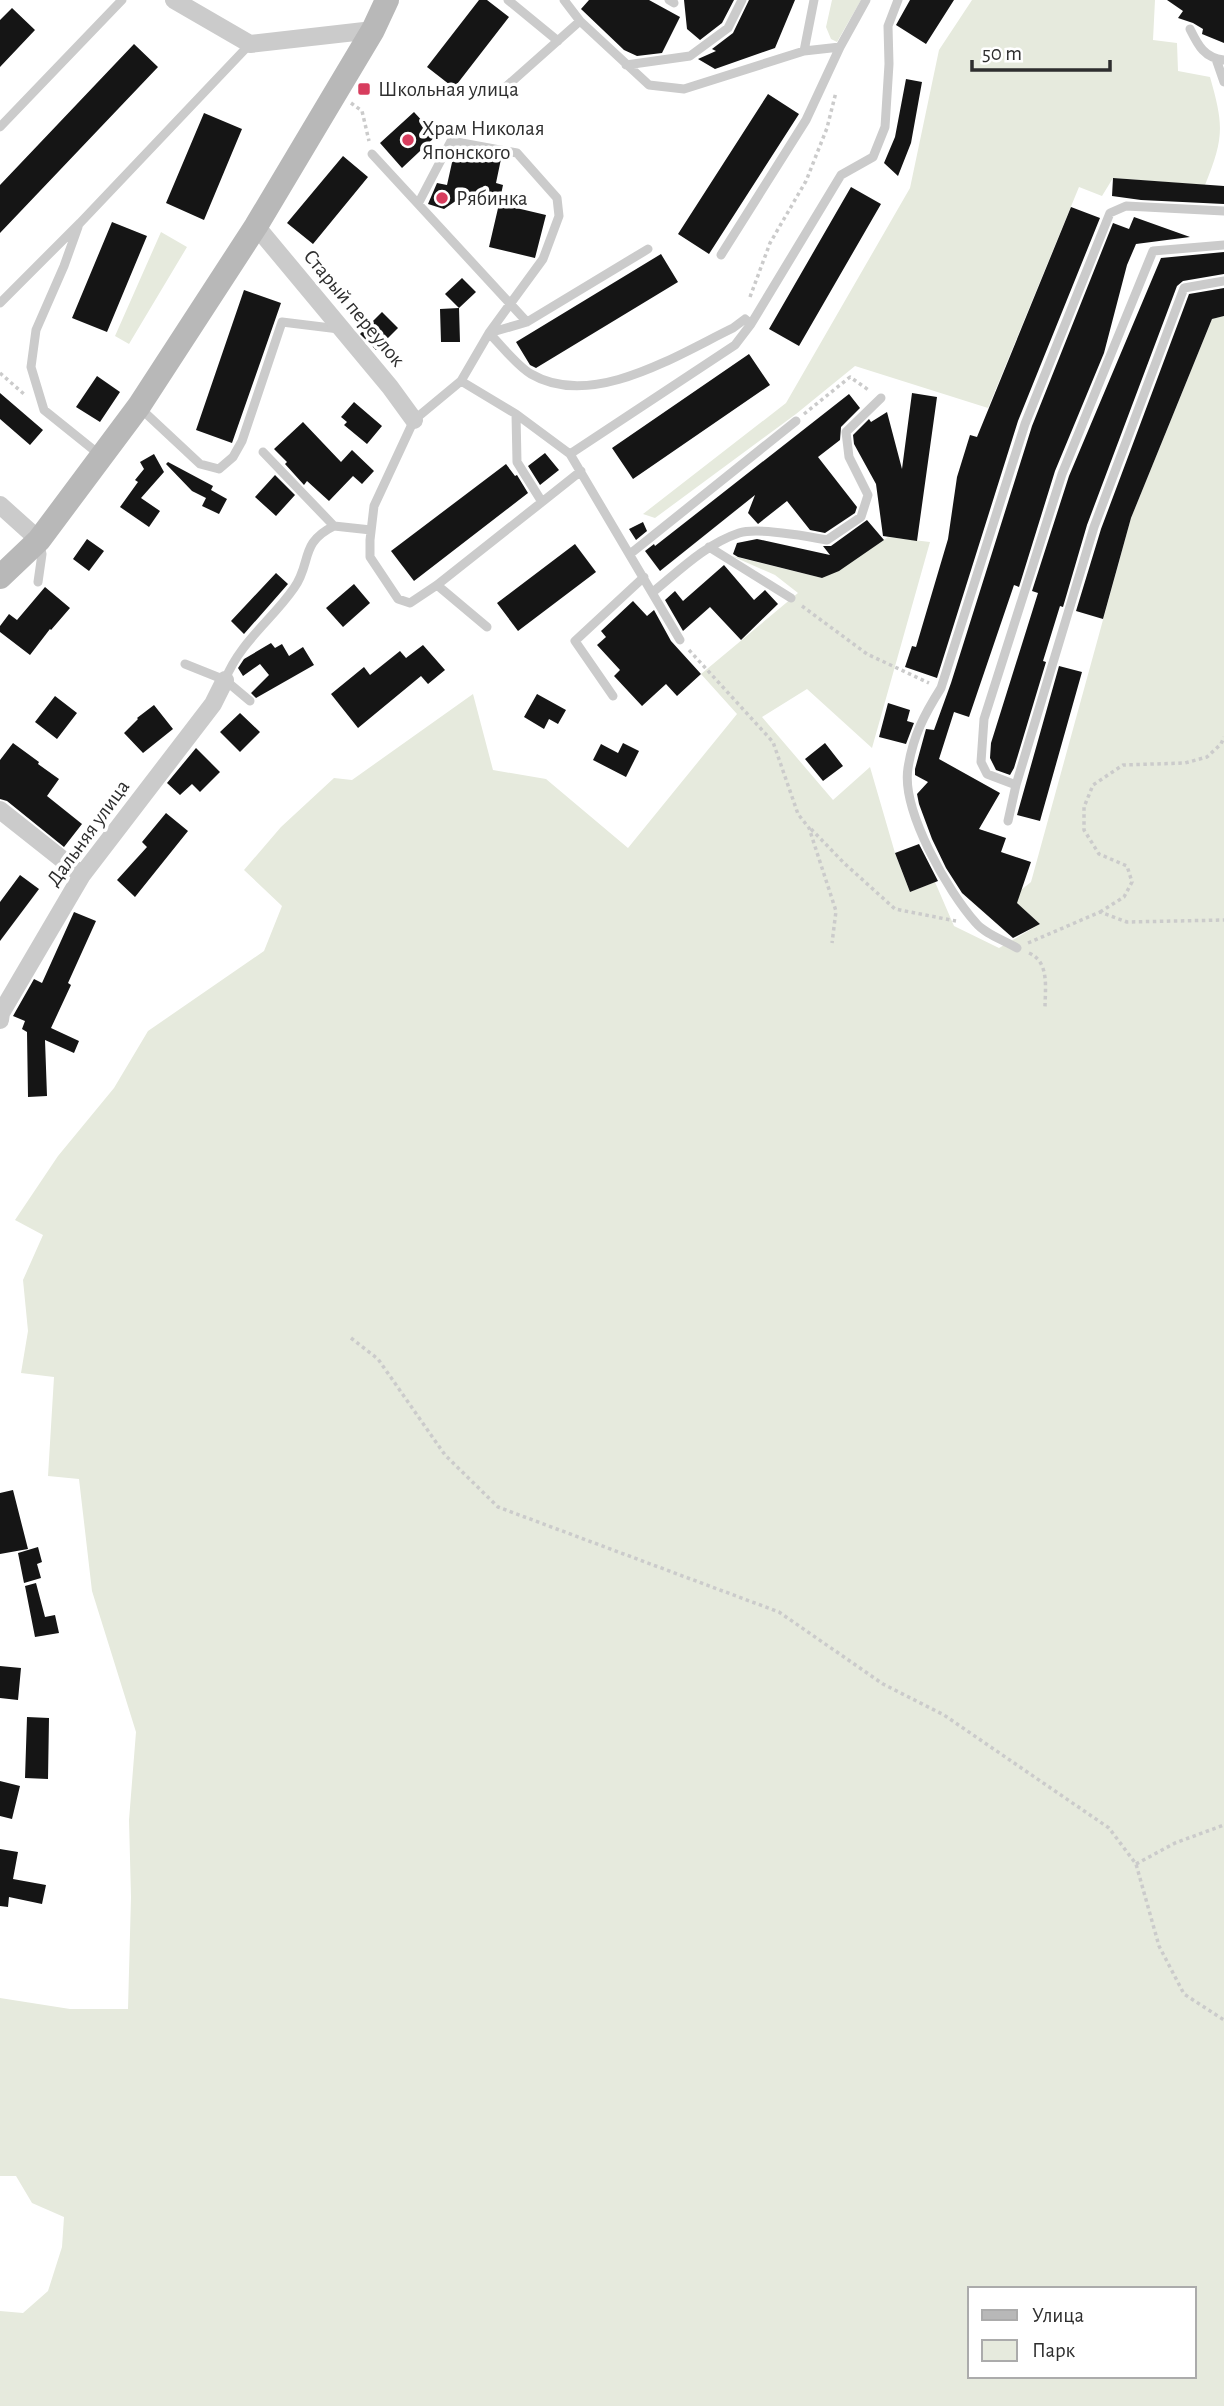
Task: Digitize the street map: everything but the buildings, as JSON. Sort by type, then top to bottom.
[{"type":"street","points":[[174,0],[250,44],[373,30]]},
{"type":"street","points":[[0,578],[38,540],[139,406],[256,226],[373,30],[387,0]]},
{"type":"street","name":"Старый переулок","points":[[256,226],[390,387],[414,421]]},
{"type":"street","points":[[0,505],[38,540]]},
{"type":"street","name":"Дальняя улица","points":[[0,1015],[82,875],[213,704],[225,680]]},
{"type":"street","points":[[0,810],[82,875]]},
{"type":"lane","points":[[0,127],[122,0]]},
{"type":"lane","points":[[508,0],[558,41]]},
{"type":"lane","points":[[564,0],[580,22],[649,85],[684,89],[804,51],[840,47]]},
{"type":"lane","points":[[626,65],[690,56],[728,28],[742,0]]},
{"type":"lane","points":[[804,51],[814,0]]},
{"type":"lane","points":[[721,255],[806,120],[840,47],[866,0]]},
{"type":"lane","points":[[570,454],[735,345],[841,174],[873,157],[885,127],[889,64],[888,26],[898,0]]},
{"type":"lane","points":[[473,89],[500,92],[580,22]]},
{"type":"lane","points":[[1190,29],[1200,50],[1220,60],[1224,82]]},
{"type":"lane","points":[[0,303],[250,44]]},
{"type":"lane","points":[[418,204],[451,141],[517,153],[557,198],[559,216],[543,259],[489,333],[461,381],[414,421],[374,506],[370,557],[398,599],[410,603],[437,585],[581,471]]},
{"type":"lane","points":[[372,154],[527,321]]},
{"type":"lane","points":[[1017,948],[977,925],[947,886],[913,812],[907,770],[921,721],[940,688],[1025,424],[1110,213],[1126,206],[1224,211]]},
{"type":"lane","points":[[80,223],[36,330],[31,367],[44,410],[101,457]]},
{"type":"lane","points":[[1016,785],[987,774],[981,762],[984,719],[1062,474],[1153,250],[1224,245]]},
{"type":"lane","points":[[489,333],[527,321],[648,249]]},
{"type":"lane","points":[[1008,821],[1016,785],[1094,527],[1184,288],[1224,281]]},
{"type":"lane","points":[[139,406],[200,464],[219,470],[233,457],[242,441],[282,321],[341,329]]},
{"type":"lane","points":[[489,333],[530,374],[559,385],[598,386],[648,369],[748,322]]},
{"type":"lane","points":[[461,381],[516,414],[570,454],[680,640]]},
{"type":"lane","points":[[653,592],[709,547],[742,532],[792,534],[827,540],[861,517],[868,495],[849,457],[846,432],[881,398]]},
{"type":"lane","points":[[516,414],[517,462],[542,502]]},
{"type":"lane","points":[[630,554],[796,421]]},
{"type":"lane","points":[[263,452],[334,526]]},
{"type":"lane","points":[[225,680],[232,662],[247,642],[296,586],[309,547],[320,533],[334,526],[371,530]]},
{"type":"lane","points":[[38,540],[42,554],[38,582]]},
{"type":"lane","points":[[709,547],[791,598]]},
{"type":"lane","points":[[613,696],[575,641],[644,577]]},
{"type":"lane","points":[[437,585],[487,626]]},
{"type":"lane","points":[[185,664],[225,680],[250,701]]},
{"type":"path","points":[[748,322],[748,304],[770,243],[806,181],[827,128],[836,89]]},
{"type":"path","points":[[335,93],[362,111],[372,154]]},
{"type":"path","points":[[0,373],[44,410]]},
{"type":"path","points":[[796,421],[850,377],[881,398]]},
{"type":"path","points":[[791,598],[867,654],[940,688]]},
{"type":"path","points":[[680,640],[773,742],[797,814],[844,863],[895,909],[977,925]]},
{"type":"path","points":[[1017,948],[1100,912],[1124,897],[1132,882],[1127,866],[1099,854],[1084,830],[1084,807],[1093,785],[1123,765],[1185,763],[1207,757],[1221,744],[1224,737]]},
{"type":"path","points":[[809,828],[836,911],[832,943]]},
{"type":"path","points":[[1100,912],[1127,922],[1224,920]]},
{"type":"path","points":[[1017,948],[1037,956],[1044,970],[1045,1008]]},
{"type":"path","points":[[351,1338],[378,1359],[445,1455],[498,1507],[779,1612],[883,1684],[944,1715],[1109,1828],[1136,1864],[1159,1946],[1184,1994],[1224,2020]]},
{"type":"path","points":[[1136,1864],[1175,1843],[1224,1825]]},
{"type":"green space","points":[[832,0],[861,0],[837,42],[831,39],[826,27]]},
{"type":"green space","points":[[972,0],[1155,0],[1153,40],[1177,43],[1178,71],[1210,77],[1215,94],[1220,120],[1219,143],[1205,185],[1113,178],[1102,196],[1079,187],[988,408],[855,366],[796,414],[655,518],[643,514],[786,403],[910,188],[939,50]]},
{"type":"green space","points":[[161,232],[187,247],[129,344],[115,336]]},
{"type":"green space","points":[[1224,316],[1224,2406],[0,2406],[0,2311],[23,2313],[48,2291],[62,2247],[64,2217],[32,2203],[16,2176],[0,2176],[0,1998],[70,2009],[128,2009],[131,1897],[129,1820],[136,1732],[92,1591],[79,1479],[48,1476],[54,1377],[21,1373],[28,1331],[23,1280],[43,1235],[15,1220],[58,1156],[114,1088],[148,1031],[264,951],[282,906],[244,870],[281,827],[334,778],[352,780],[473,694],[493,770],[546,779],[628,848],[737,714],[701,674],[798,593],[775,575],[732,556],[822,578],[839,570],[888,537],[930,542],[872,748],[807,689],[762,717],[833,800],[870,767],[895,853],[910,892],[935,882],[954,926],[999,948],[1040,924],[1011,898],[1031,882],[1131,518],[1212,319]]},
{"type":"place","name":"Школьная улица","points":[[364,89]]},
{"type":"place","name":"Храм Николая Японского","points":[[408,140]]},
{"type":"place","name":"Рябинка","points":[[442,198]]}]
